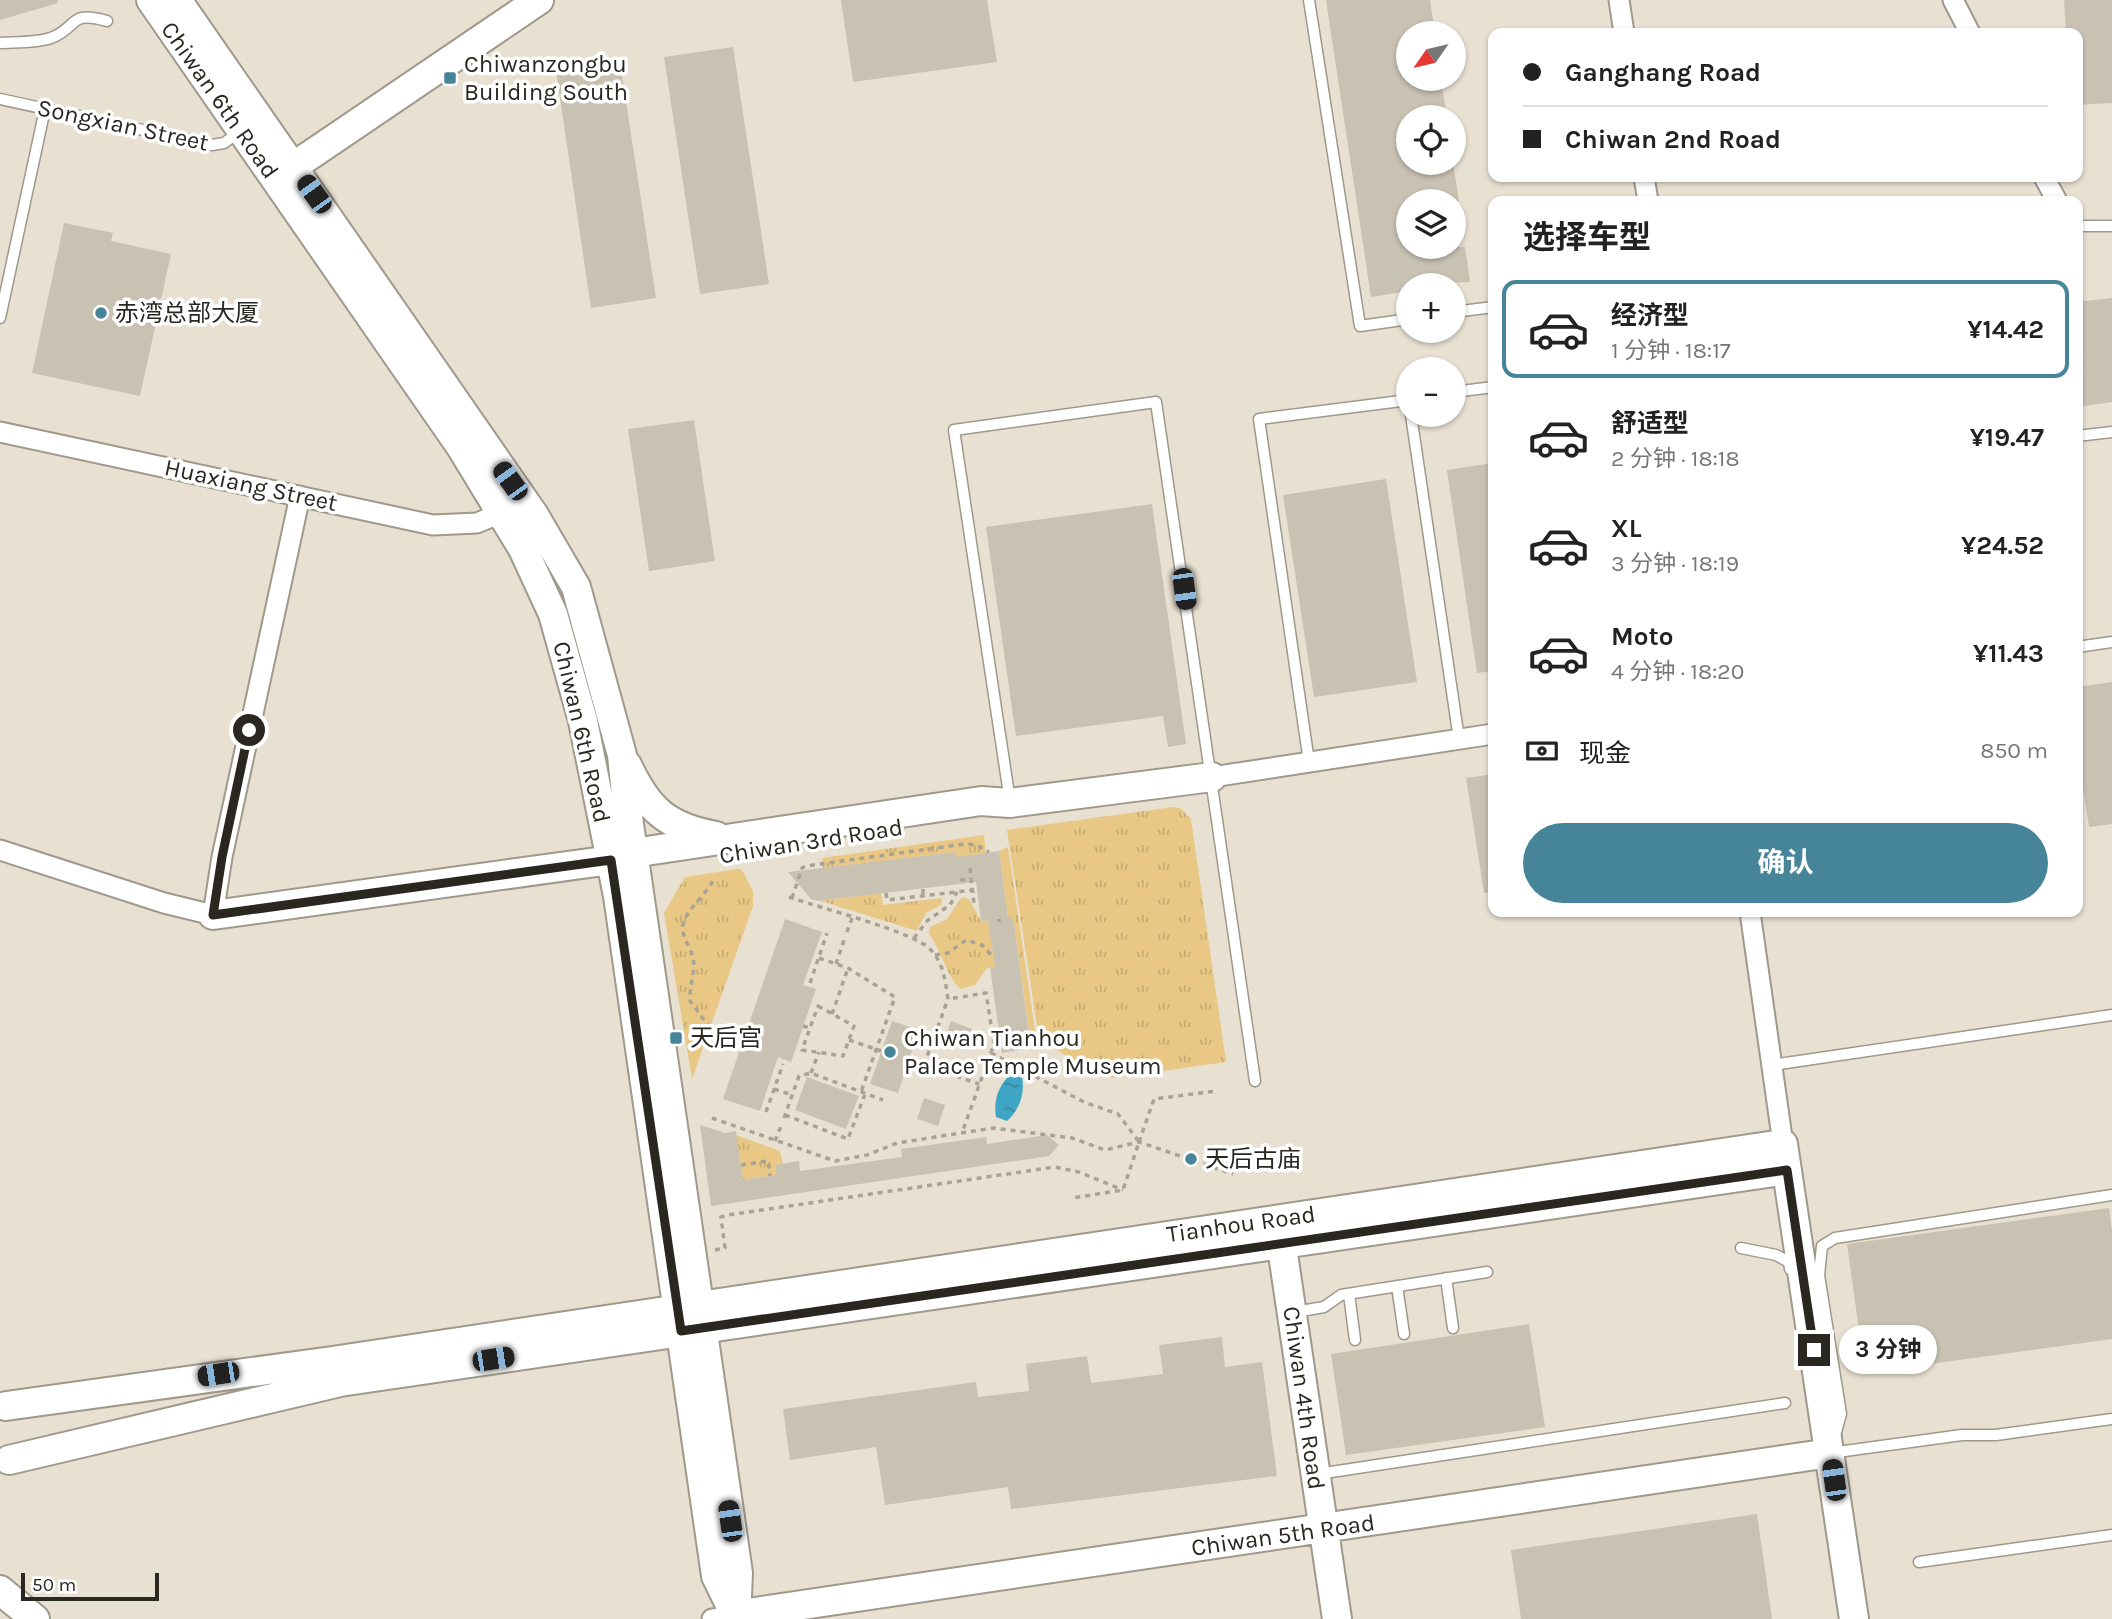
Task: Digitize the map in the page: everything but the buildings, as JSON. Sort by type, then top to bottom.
[{"type":"street","name":"Chiwan 6th Road","points":[[150,0],[242,131],[284,172],[563,561],[576,587],[622,755],[626,860],[690,1318],[716,1576],[728,1618]]},
{"type":"street","name":"Chiwan 6th Road","points":[[177,0],[461,447],[541,584],[565,650],[583,721],[626,860]]},
{"type":"street","points":[[284,172],[539,0]]},
{"type":"street","points":[[1619,0],[1623,28]]},
{"type":"street","points":[[1953,0],[1967,28]]},
{"type":"street","name":"Huaxiang Street","points":[[0,432],[433,525],[477,523],[501,513]]},
{"type":"street","points":[[213,915],[222,857],[300,496]]},
{"type":"street","points":[[1212,777],[1488,735]]},
{"type":"street","points":[[622,755],[638,788],[661,816],[693,831],[733,839]]},
{"type":"street","name":"Chiwan 3rd Road","points":[[626,860],[733,839],[981,801],[1010,803],[1212,777]]},
{"type":"street","name":"Chiwan 3rd Road","points":[[0,850],[164,903],[213,915],[981,815],[1010,803]]},
{"type":"street","points":[[1751,917],[1854,1619]]},
{"type":"street","name":"Tianhou Road","points":[[690,1318],[1785,1157]]},
{"type":"street","name":"Chiwan 4th Road","points":[[1279,1231],[1337,1619]]},
{"type":"street","points":[[6,1406],[332,1361],[690,1318]]},
{"type":"street","points":[[9,1460],[340,1382],[690,1318]]},
{"type":"street","name":"Chiwan 5th Road","points":[[728,1618],[1830,1453]]},
{"type":"street","points":[[0,1590],[35,1619]]},
{"type":"street","points":[[0,1598],[14,1619]]},
{"type":"lane","points":[[1310,0],[1360,326],[1396,321]]},
{"type":"lane","points":[[0,43],[52,37],[70,23],[84,17],[107,21]]},
{"type":"lane","name":"Songxian Street","points":[[0,99],[212,145],[224,143],[242,131]]},
{"type":"lane","points":[[0,318],[45,109]]},
{"type":"lane","points":[[2083,226],[2112,226]]},
{"type":"lane","points":[[1466,310],[1488,308]]},
{"type":"lane","points":[[1466,390],[1488,388]]},
{"type":"lane","points":[[1010,803],[954,430],[1157,402],[1255,1081]]},
{"type":"lane","points":[[1309,762],[1259,419],[1396,402]]},
{"type":"lane","points":[[1413,427],[1459,739]]},
{"type":"lane","points":[[2083,435],[2112,432]]},
{"type":"lane","points":[[2083,646],[2112,642]]},
{"type":"lane","points":[[1772,1065],[2112,1015]]},
{"type":"lane","points":[[1830,1453],[1841,1414],[1819,1275],[1822,1246],[1835,1238],[2112,1195]]},
{"type":"lane","points":[[1741,1248],[1776,1255],[1788,1262],[1812,1416],[1830,1453]]},
{"type":"lane","points":[[1291,1312],[1324,1307],[1341,1295],[1487,1272]]},
{"type":"lane","points":[[1446,1278],[1453,1328]]},
{"type":"lane","points":[[1397,1286],[1404,1334]]},
{"type":"lane","points":[[1349,1294],[1356,1340]]},
{"type":"lane","points":[[1315,1474],[1785,1404]]},
{"type":"lane","points":[[1830,1453],[1962,1435],[1996,1436],[2112,1419]]},
{"type":"lane","points":[[1919,1562],[2112,1535]]},
{"type":"path","points":[[924,1065],[948,999],[944,973],[935,955],[914,938],[791,897],[802,868],[806,866],[965,844],[977,845],[989,852]]},
{"type":"path","points":[[970,868],[974,904]]},
{"type":"path","points":[[960,880],[971,879]]},
{"type":"path","points":[[710,1028],[690,1001],[694,983],[692,956],[682,929],[687,914],[705,895],[713,881]]},
{"type":"path","points":[[923,888],[923,896]]},
{"type":"path","points":[[886,893],[887,900],[973,890]]},
{"type":"path","points":[[914,938],[928,920],[950,905],[957,892]]},
{"type":"path","points":[[847,932],[852,918]]},
{"type":"path","points":[[810,983],[827,933]]},
{"type":"path","points":[[836,964],[844,940]]},
{"type":"path","points":[[935,955],[948,953],[966,940],[982,945],[994,958]]},
{"type":"path","points":[[818,958],[848,968],[895,997],[879,1050],[863,1093],[848,1139],[784,1116],[799,1076],[811,1073],[863,1093],[883,1100]]},
{"type":"path","points":[[832,1014],[848,968]]},
{"type":"path","points":[[948,999],[986,993],[994,1044],[963,1130]]},
{"type":"path","points":[[818,1006],[854,1026],[843,1056],[802,1050],[810,1028],[818,1006]]},
{"type":"path","points":[[803,1026],[810,1028]]},
{"type":"path","points":[[849,1040],[879,1050]]},
{"type":"path","points":[[811,1073],[819,1052]]},
{"type":"path","points":[[991,1053],[1084,1102],[1118,1114],[1139,1142]]},
{"type":"path","points":[[909,1060],[979,1084]]},
{"type":"path","points":[[766,1112],[783,1064]]},
{"type":"path","points":[[774,1089],[792,1095]]},
{"type":"path","points":[[1124,1190],[1154,1099],[1216,1091]]},
{"type":"path","points":[[712,1118],[835,1161],[867,1155],[897,1143],[963,1130],[993,1128],[1029,1130],[1072,1138],[1105,1150],[1139,1142],[1233,1174]]},
{"type":"path","points":[[775,1141],[781,1126]]},
{"type":"path","points":[[741,1165],[768,1161],[770,1176]]},
{"type":"path","points":[[725,1248],[721,1217],[1055,1167],[1079,1172],[1124,1190]]},
{"type":"path","points":[[1072,1198],[1124,1190]]},
{"type":"green space","points":[[1180,808],[1191,819],[1226,1062],[1113,1078],[1088,1069],[1039,1039],[1007,830]]},
{"type":"green space","points":[[984,835],[986,853],[972,855],[960,879],[956,852],[823,868],[822,858]]},
{"type":"green space","points":[[1008,847],[1037,1044],[1031,1045],[1013,917],[1008,917],[999,851]]},
{"type":"green space","points":[[742,870],[753,891],[753,906],[692,1079],[664,913],[685,877]]},
{"type":"green space","points":[[881,893],[883,905],[942,898],[941,905],[926,913],[917,931],[821,901]]},
{"type":"green space","points":[[962,897],[969,899],[981,921],[988,920],[995,967],[987,968],[975,985],[961,989],[953,980],[929,934],[930,927],[947,919]]},
{"type":"green space","points":[[736,1135],[780,1151],[783,1164],[775,1165],[776,1175],[743,1180]]},
{"type":"water","points":[[1012,1073],[1022,1077],[1023,1089],[1018,1106],[1007,1121],[996,1117],[995,1104],[1000,1087]]},
{"type":"place","name":"Chiwanzongbu Building South","points":[[450,78]]},
{"type":"place","name":"赤湾总部大厦","points":[[101,313]]},
{"type":"place","name":"天后宫","points":[[676,1038]]},
{"type":"place","name":"Chiwan Tianhou Palace Temple Museum","points":[[890,1052]]},
{"type":"place","name":"天后古庙","points":[[1191,1159]]},
{"type":"route","points":[[249,730],[222,857],[213,915],[611,860],[681,1331],[1787,1170],[1814,1350]]}]
